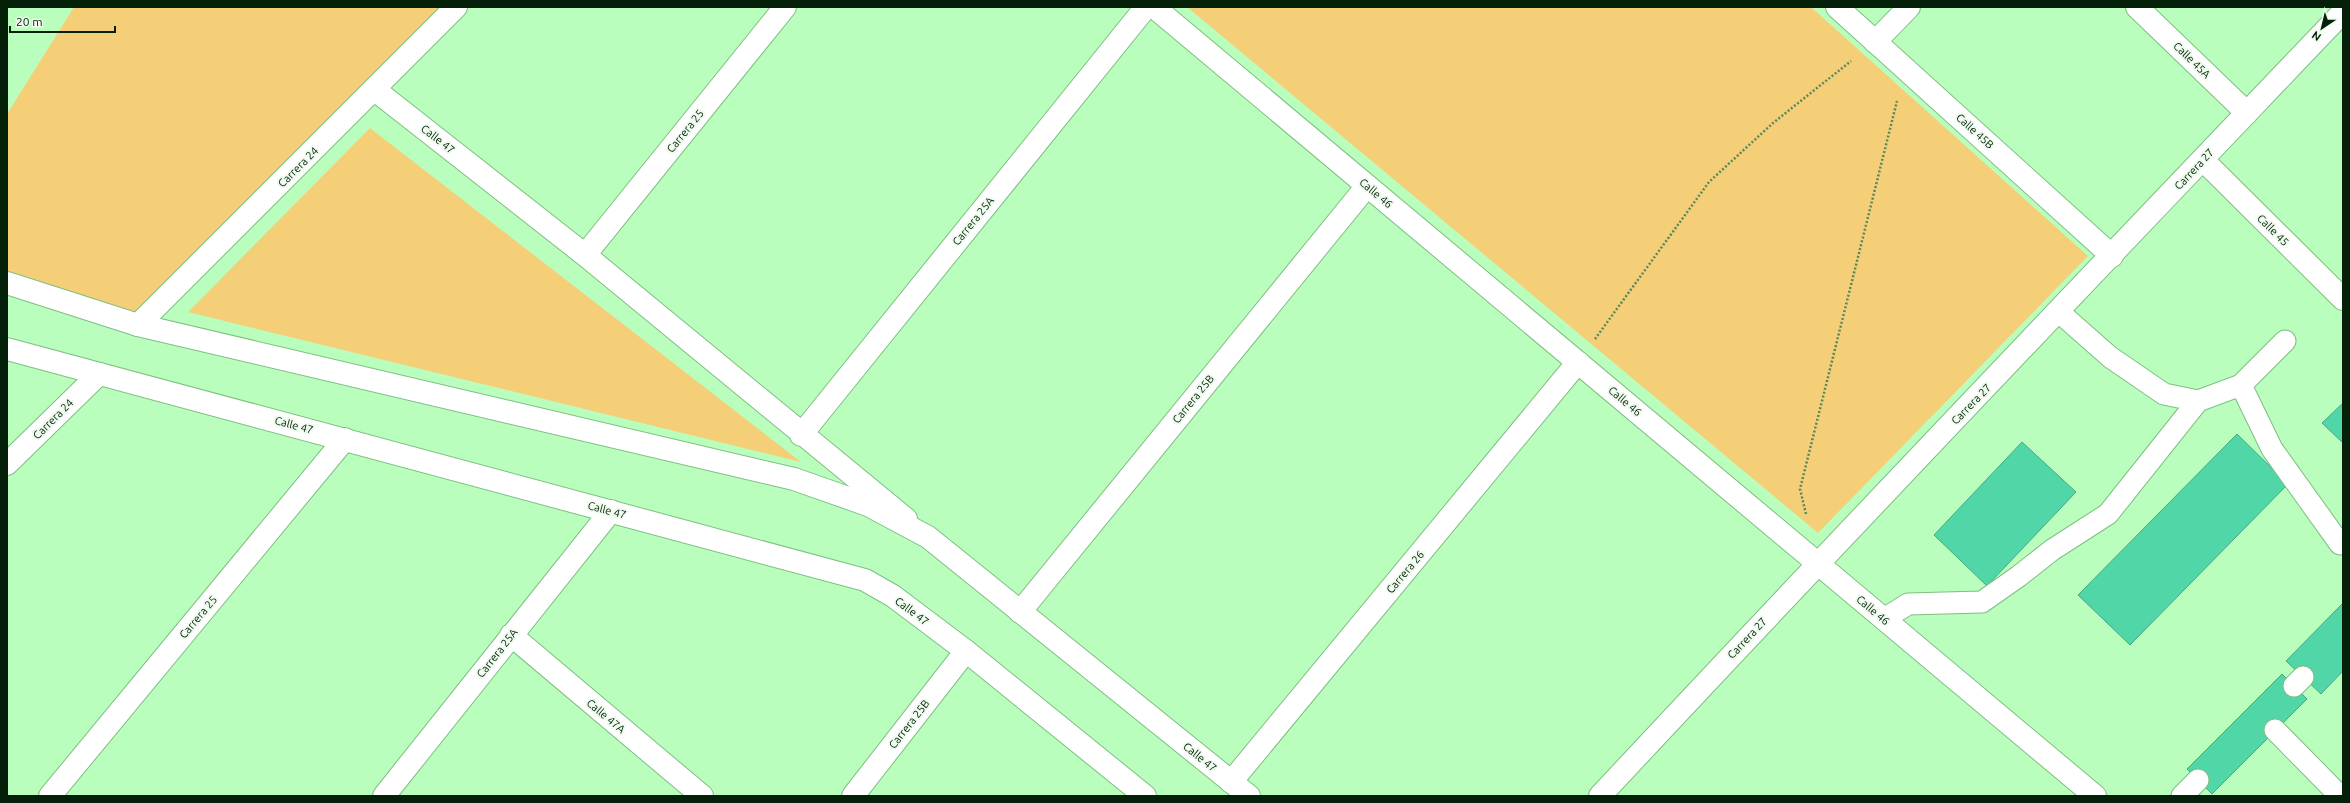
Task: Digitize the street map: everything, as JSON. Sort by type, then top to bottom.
[{"type":"street","name":"Carrera 24","points":[[138,325],[375,90],[456,7]]},
{"type":"street","name":"Carrera 25","points":[[585,255],[785,7]]},
{"type":"street","name":"Carrera 25A","points":[[801,434],[1146,7]]},
{"type":"street","name":"Calle 46","points":[[1154,7],[2095,796]]},
{"type":"street","name":"Calle 45B","points":[[1836,7],[2112,256]]},
{"type":"street","points":[[1875,42],[1909,7]]},
{"type":"street","name":"Calle 45A","points":[[2137,7],[2247,113]]},
{"type":"street","name":"Carrera 27","points":[[1600,796],[1817,563],[2059,312],[2343,12]]},
{"type":"street","name":"Calle 47","points":[[375,90],[585,255],[801,434],[1249,796]]},
{"type":"street","name":"Calle 45","points":[[2203,160],[2343,299]]},
{"type":"street","name":"Carrera 25B","points":[[1020,612],[1367,186]]},
{"type":"street","name":"Calle 47","points":[[7,283],[138,325],[794,479],[868,505],[928,537]]},
{"type":"street","name":"Calle 47","points":[[7,349],[865,580],[893,596],[966,651],[1145,796]]},
{"type":"street","name":"Carrera 26","points":[[1231,782],[1578,362]]},
{"type":"street","name":"Carrera 24","points":[[7,464],[99,374]]},
{"type":"street","name":"Carrera 25","points":[[50,796],[345,439]]},
{"type":"street","name":"Carrera 25A","points":[[384,796],[611,511]]},
{"type":"street","name":"Calle 47A","points":[[511,635],[702,796]]},
{"type":"street","name":"Carrera 25B","points":[[853,796],[966,651]]},
{"type":"lane","points":[[2059,312],[2110,357],[2164,394],[2198,401]]},
{"type":"lane","points":[[1884,619],[1908,604],[1982,602],[2052,550],[2108,514],[2198,401],[2241,385],[2285,341]]},
{"type":"lane","points":[[2241,385],[2272,449],[2340,544]]},
{"type":"lane","points":[[2275,730],[2340,796]]},
{"type":"lane","points":[[2182,796],[2198,780]]},
{"type":"path","points":[[1578,362],[1709,182],[1773,123],[1875,42]]},
{"type":"path","points":[[1807,518],[1800,489],[1905,69]]},
{"type":"shaded area","points":[[74,7],[449,7],[138,325],[7,283],[7,114]]},
{"type":"shaded area","points":[[1187,7],[1811,7],[2088,256],[1818,533]]},
{"type":"shaded area","points":[[370,128],[801,462],[188,312]]},
{"type":"building","points":[[2343,403],[2343,443],[2322,423]]},
{"type":"building","points":[[2237,434],[2288,484],[2130,645],[2078,595]]},
{"type":"building","points":[[2022,442],[2076,492],[1987,586],[1934,535]]},
{"type":"building","points":[[2343,603],[2343,671],[2321,694],[2286,661]]},
{"type":"building","points":[[2282,674],[2307,699],[2212,794],[2187,769]]}]
